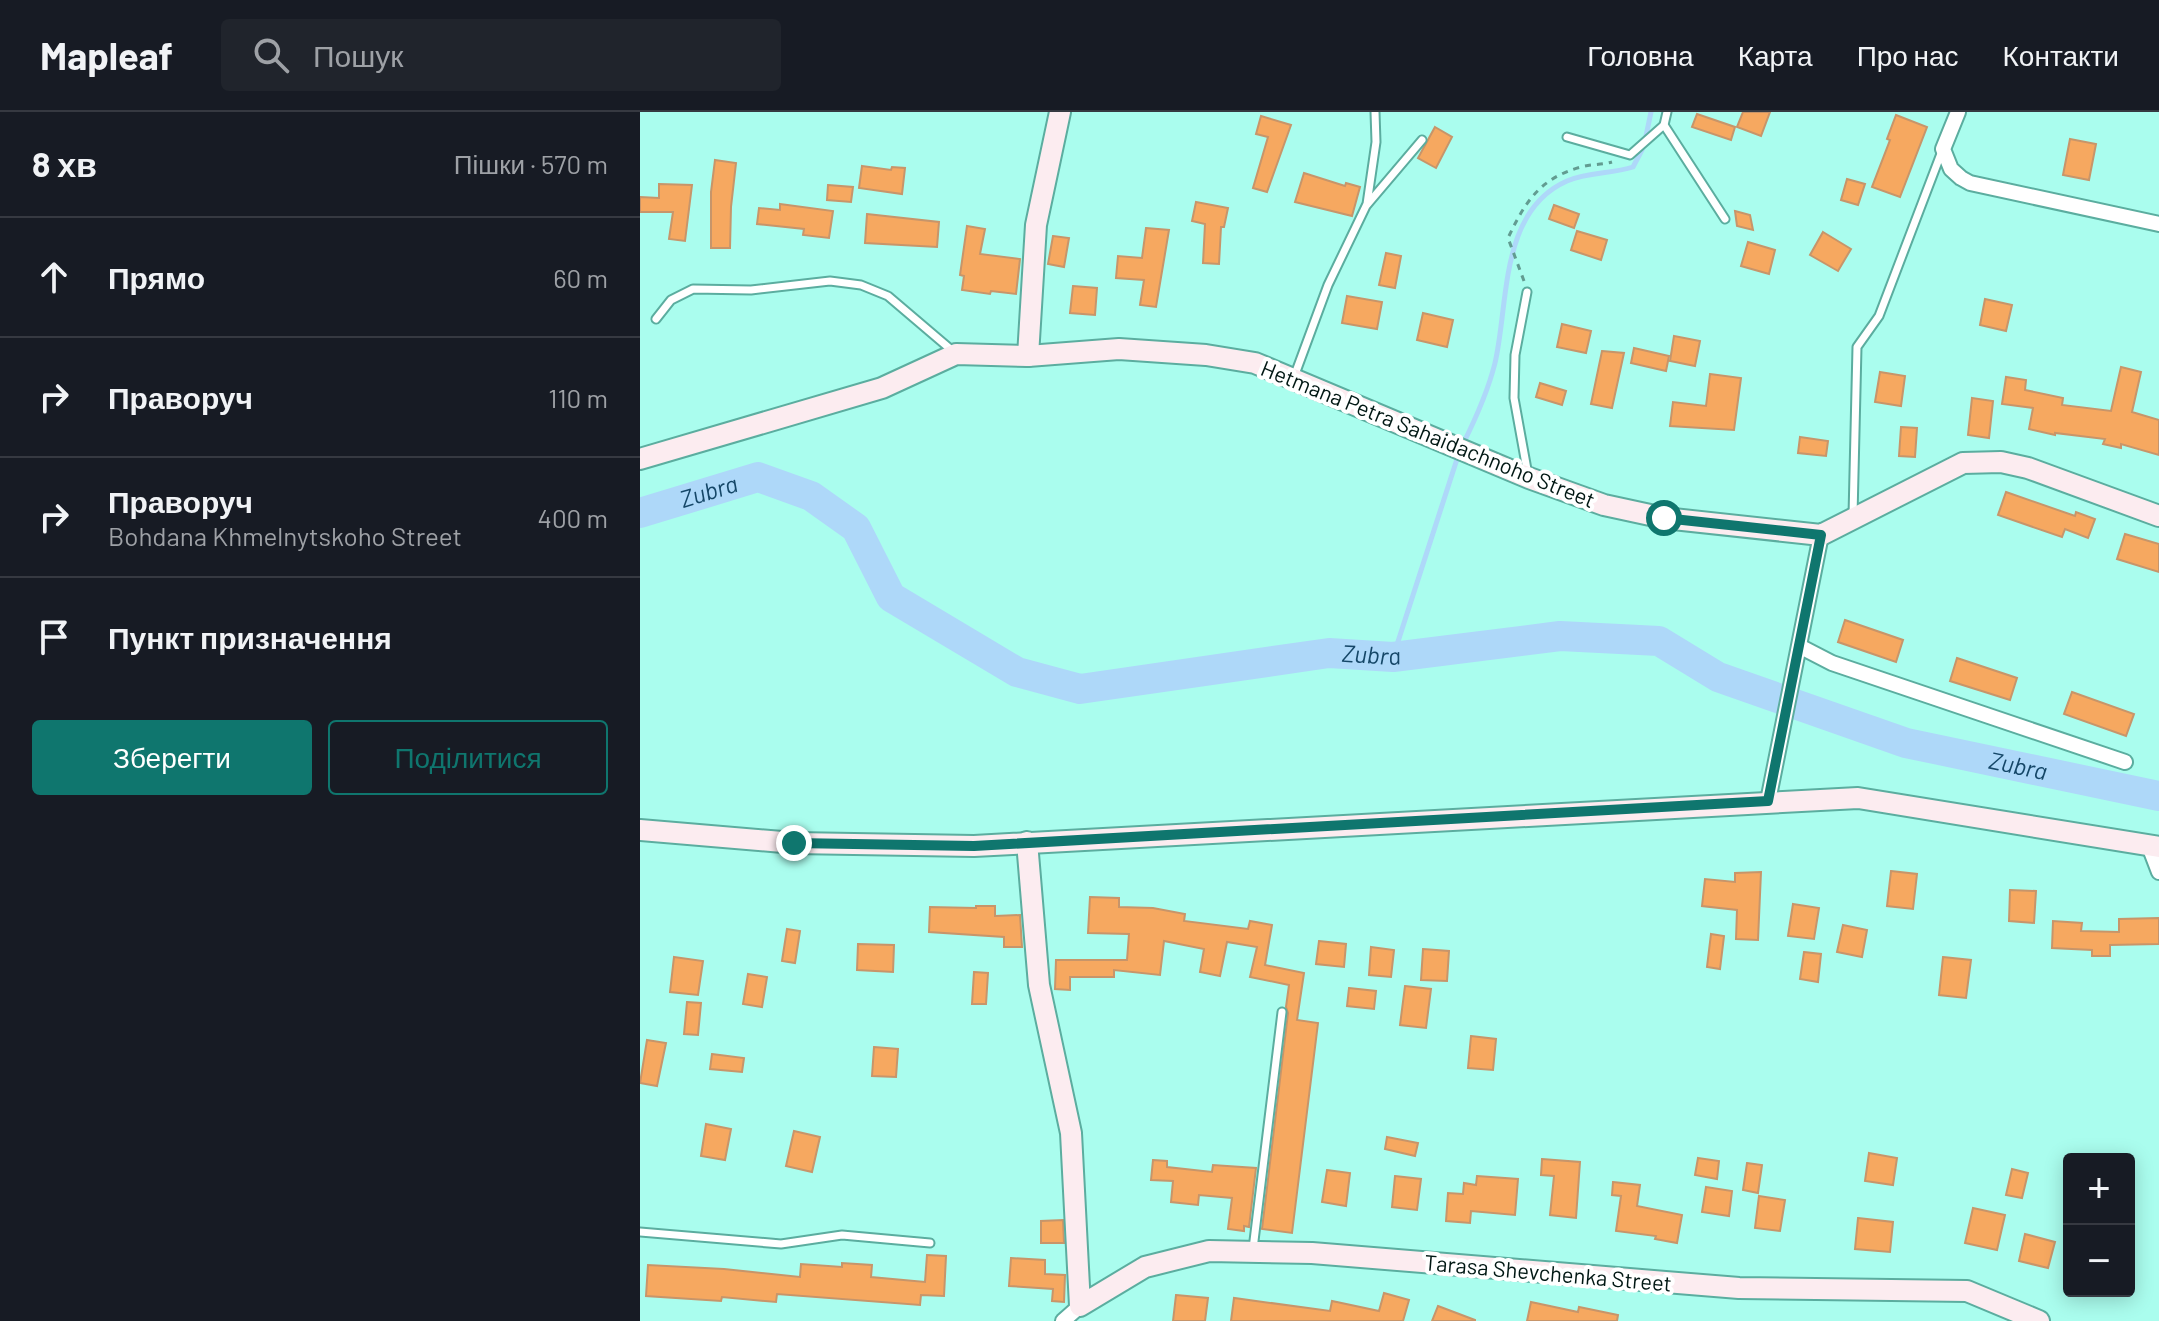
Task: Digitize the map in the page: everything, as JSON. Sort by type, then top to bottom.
[{"type":"street","points":[[1028,356],[1036,225],[1060,112]]},
{"type":"street","points":[[1958,112],[1943,149],[1951,169],[1970,183],[2159,224]]},
{"type":"street","name":"Hetmana Petra Sahaidachnoho Street","points":[[640,459],[882,388],[956,354],[1028,356],[1119,349],[1206,355],[1255,363],[1529,478],[1604,505],[1664,518],[1821,535]]},
{"type":"street","points":[[1768,801],[1821,535],[1963,463],[2001,462],[2028,468],[2159,516]]},
{"type":"street","points":[[1801,647],[1832,663],[2125,762]]},
{"type":"street","points":[[640,830],[794,843],[974,846],[1858,798],[2154,847],[2159,872]]},
{"type":"street","points":[[1027,842],[1039,985],[1071,1133],[1070,1317]]},
{"type":"street","name":"Tarasa Shevchenka Street","points":[[1070,1317],[1145,1267],[1209,1251],[1312,1253],[1739,1288],[1967,1291],[2039,1321]]},
{"type":"lane","points":[[1366,206],[1376,142],[1375,112]]},
{"type":"lane","points":[[1567,137],[1630,155],[1664,125],[1667,112]]},
{"type":"lane","points":[[1664,125],[1725,219]]},
{"type":"lane","points":[[1293,379],[1328,285],[1366,206],[1422,140]]},
{"type":"lane","points":[[1853,519],[1857,347],[1879,316],[1943,149]]},
{"type":"lane","points":[[656,319],[671,300],[693,289],[751,290],[830,281],[861,285],[888,296],[956,354]]},
{"type":"lane","points":[[1527,292],[1515,355],[1514,398],[1529,478]]},
{"type":"lane","points":[[1252,1252],[1282,1012]]},
{"type":"lane","points":[[640,1232],[781,1244],[842,1235],[930,1243]]},
{"type":"path","points":[[1527,292],[1508,238],[1520,211],[1538,188],[1560,175],[1630,155]]},
{"type":"building","points":[[1743,112],[1770,112],[1761,136],[1737,127]]},
{"type":"building","points":[[1697,114],[1735,127],[1731,140],[1692,127]]},
{"type":"building","points":[[1896,115],[1927,127],[1900,197],[1872,187]]},
{"type":"building","points":[[1261,116],[1291,125],[1267,192],[1253,188],[1268,137],[1256,134]]},
{"type":"building","points":[[1435,127],[1452,137],[1436,168],[1418,158]]},
{"type":"building","points":[[2070,139],[2096,144],[2089,180],[2063,175]]},
{"type":"building","points":[[715,160],[736,163],[730,248],[711,248],[711,192]]},
{"type":"building","points":[[862,166],[891,170],[892,167],[905,168],[902,194],[859,188]]},
{"type":"building","points":[[1304,173],[1345,186],[1346,183],[1360,187],[1352,216],[1295,202]]},
{"type":"building","points":[[1847,179],[1865,184],[1858,205],[1841,200]]},
{"type":"building","points":[[659,184],[692,185],[685,241],[669,239],[673,212],[640,212],[640,197],[659,198]]},
{"type":"building","points":[[828,185],[853,187],[851,202],[827,200]]},
{"type":"building","points":[[1196,202],[1228,208],[1224,227],[1221,227],[1219,264],[1203,263],[1205,224],[1192,221]]},
{"type":"building","points":[[780,204],[833,211],[829,238],[803,235],[804,229],[757,224],[759,208],[780,210]]},
{"type":"building","points":[[1554,205],[1579,214],[1574,228],[1549,219]]},
{"type":"building","points":[[1735,211],[1750,215],[1753,230],[1737,226]]},
{"type":"building","points":[[867,214],[939,222],[937,247],[865,243]]},
{"type":"building","points":[[967,226],[985,229],[980,254],[1020,259],[1016,294],[962,290],[964,276],[960,275]]},
{"type":"building","points":[[1146,228],[1169,230],[1156,307],[1140,305],[1144,280],[1116,278],[1118,256],[1142,258]]},
{"type":"building","points":[[1577,231],[1607,240],[1601,260],[1571,250]]},
{"type":"building","points":[[1823,232],[1851,249],[1838,271],[1810,255]]},
{"type":"building","points":[[1053,236],[1069,238],[1064,267],[1048,264]]},
{"type":"building","points":[[1748,242],[1775,250],[1769,274],[1741,266]]},
{"type":"building","points":[[1386,253],[1401,256],[1395,288],[1379,285]]},
{"type":"building","points":[[1073,286],[1097,288],[1095,315],[1070,313]]},
{"type":"building","points":[[1347,296],[1382,302],[1377,329],[1342,323]]},
{"type":"building","points":[[1985,299],[2012,305],[2006,331],[1980,325]]},
{"type":"building","points":[[1423,313],[1453,320],[1447,347],[1417,340]]},
{"type":"building","points":[[1562,324],[1591,331],[1586,353],[1557,347]]},
{"type":"building","points":[[1674,336],[1700,341],[1695,366],[1670,361]]},
{"type":"building","points":[[1634,348],[1669,356],[1666,371],[1631,363]]},
{"type":"building","points":[[1602,351],[1624,353],[1612,408],[1591,404]]},
{"type":"building","points":[[2121,367],[2141,372],[2132,412],[2159,420],[2159,455],[2121,444],[2121,448],[2103,444],[2105,439],[2055,435],[2029,429],[2033,408],[2002,404],[2006,377],[2026,380],[2025,390],[2063,398],[2062,405],[2111,411]]},
{"type":"building","points":[[1880,372],[1905,376],[1901,406],[1875,402]]},
{"type":"building","points":[[1710,374],[1741,378],[1734,430],[1670,426],[1673,402],[1706,406]]},
{"type":"building","points":[[1540,383],[1566,391],[1562,405],[1536,397]]},
{"type":"building","points":[[1972,398],[1993,401],[1989,438],[1968,435]]},
{"type":"building","points":[[1901,427],[1917,428],[1915,457],[1899,456]]},
{"type":"building","points":[[1800,437],[1828,441],[1826,456],[1798,453]]},
{"type":"building","points":[[2006,492],[2075,516],[2076,512],[2095,519],[2088,538],[2065,529],[2062,537],[1998,515]]},
{"type":"building","points":[[2125,534],[2159,544],[2159,572],[2117,559]]},
{"type":"building","points":[[1845,620],[1903,640],[1896,662],[1838,642]]},
{"type":"building","points":[[1957,658],[2017,678],[2010,700],[1950,681]]},
{"type":"building","points":[[2072,692],[2134,714],[2126,736],[2064,714]]},
{"type":"building","points":[[1891,871],[1917,874],[1913,909],[1887,906]]},
{"type":"building","points":[[1761,872],[1758,940],[1736,939],[1737,910],[1702,906],[1705,879],[1735,882],[1735,873]]},
{"type":"building","points":[[2010,890],[2036,891],[2034,923],[2009,921]]},
{"type":"building","points":[[1090,897],[1119,898],[1119,907],[1153,908],[1185,914],[1184,921],[1248,929],[1250,921],[1272,925],[1265,965],[1304,973],[1297,1020],[1318,1023],[1292,1233],[1262,1229],[1289,985],[1250,977],[1257,947],[1227,942],[1220,976],[1200,972],[1204,949],[1164,941],[1160,975],[1114,970],[1114,977],[1070,977],[1070,990],[1055,989],[1056,960],[1127,960],[1129,934],[1088,933]]},
{"type":"building","points":[[1793,904],[1819,908],[1814,939],[1788,936]]},
{"type":"building","points":[[995,906],[995,916],[1020,915],[1022,947],[1004,947],[1004,937],[929,932],[930,907]]},
{"type":"building","points":[[2159,918],[2159,944],[2110,945],[2110,956],[2092,956],[2092,950],[2052,948],[2053,921],[2082,923],[2081,931],[2119,932],[2119,919]]},
{"type":"building","points":[[1843,925],[1867,930],[1862,957],[1837,952]]},
{"type":"building","points":[[787,929],[800,931],[795,963],[782,961]]},
{"type":"building","points":[[1711,934],[1724,936],[1720,969],[1707,967]]},
{"type":"building","points":[[1319,941],[1346,944],[1344,967],[1316,964]]},
{"type":"building","points":[[858,944],[894,945],[893,972],[857,970]]},
{"type":"building","points":[[1371,947],[1394,950],[1391,977],[1369,975]]},
{"type":"building","points":[[1423,949],[1449,951],[1447,981],[1421,980]]},
{"type":"building","points":[[1804,952],[1821,954],[1818,982],[1800,979]]},
{"type":"building","points":[[674,957],[703,961],[698,995],[670,992]]},
{"type":"building","points":[[1943,957],[1971,960],[1966,998],[1939,995]]},
{"type":"building","points":[[974,972],[988,973],[986,1004],[972,1004]]},
{"type":"building","points":[[748,974],[767,977],[762,1007],[743,1004]]},
{"type":"building","points":[[1405,986],[1431,989],[1426,1028],[1400,1025]]},
{"type":"building","points":[[1349,988],[1376,991],[1374,1009],[1347,1006]]},
{"type":"building","points":[[687,1002],[701,1003],[698,1035],[684,1034]]},
{"type":"building","points":[[1471,1036],[1496,1039],[1493,1070],[1468,1068]]},
{"type":"building","points":[[647,1040],[666,1043],[657,1086],[640,1083]]},
{"type":"building","points":[[874,1047],[898,1049],[896,1077],[872,1076]]},
{"type":"building","points":[[712,1054],[744,1058],[742,1072],[710,1069]]},
{"type":"building","points":[[706,1124],[731,1129],[725,1160],[701,1156]]},
{"type":"building","points":[[794,1131],[820,1137],[812,1172],[786,1166]]},
{"type":"building","points":[[1387,1137],[1418,1143],[1415,1156],[1385,1149]]},
{"type":"building","points":[[1869,1153],[1897,1158],[1893,1185],[1865,1181]]},
{"type":"building","points":[[1698,1158],[1719,1161],[1717,1179],[1695,1175]]},
{"type":"building","points":[[1542,1159],[1580,1162],[1576,1218],[1550,1215],[1554,1176],[1541,1175]]},
{"type":"building","points":[[1153,1160],[1167,1161],[1167,1167],[1212,1172],[1213,1165],[1256,1168],[1249,1227],[1244,1226],[1244,1231],[1228,1229],[1232,1198],[1199,1195],[1198,1205],[1171,1202],[1173,1181],[1151,1180]]},
{"type":"building","points":[[1747,1163],[1762,1165],[1758,1193],[1743,1190]]},
{"type":"building","points":[[2012,1169],[2028,1173],[2022,1198],[2006,1195]]},
{"type":"building","points":[[1327,1170],[1350,1173],[1346,1206],[1322,1202]]},
{"type":"building","points":[[1395,1176],[1421,1179],[1417,1210],[1392,1207]]},
{"type":"building","points":[[1477,1176],[1518,1179],[1515,1215],[1471,1211],[1470,1223],[1446,1221],[1448,1193],[1463,1194],[1464,1183],[1476,1185]]},
{"type":"building","points":[[1613,1182],[1640,1185],[1637,1206],[1682,1215],[1677,1243],[1655,1239],[1656,1236],[1616,1231],[1621,1196],[1612,1195]]},
{"type":"building","points":[[1706,1187],[1732,1191],[1729,1216],[1702,1212]]},
{"type":"building","points":[[1759,1196],[1785,1200],[1780,1231],[1755,1228]]},
{"type":"building","points":[[1973,1208],[2005,1215],[1997,1250],[1965,1243]]},
{"type":"building","points":[[1858,1218],[1893,1222],[1890,1252],[1855,1249]]},
{"type":"building","points":[[1063,1220],[1064,1243],[1041,1243],[1041,1221]]},
{"type":"building","points":[[2025,1234],[2055,1242],[2048,1268],[2019,1261]]},
{"type":"building","points":[[927,1255],[946,1256],[944,1296],[921,1295],[920,1305],[777,1294],[776,1302],[722,1297],[721,1301],[646,1296],[648,1265],[800,1277],[801,1264],[842,1267],[842,1263],[872,1265],[871,1277],[925,1282]]},
{"type":"building","points":[[1011,1258],[1045,1260],[1045,1274],[1065,1275],[1064,1302],[1052,1301],[1053,1289],[1009,1286]]},
{"type":"building","points":[[1384,1293],[1409,1300],[1403,1321],[1231,1321],[1234,1298],[1330,1311],[1332,1301],[1379,1311]]},
{"type":"building","points":[[1176,1295],[1208,1298],[1205,1321],[1173,1321]]},
{"type":"building","points":[[1531,1302],[1578,1312],[1579,1307],[1618,1315],[1617,1321],[1527,1321]]},
{"type":"building","points":[[1438,1306],[1475,1320],[1475,1321],[1432,1321]]},
{"type":"waterway","points":[[1646,136],[1651,112]]},
{"type":"waterway","points":[[1463,444],[1495,363],[1511,261],[1518,236],[1529,214],[1545,195],[1567,181],[1633,167],[1642,150]]},
{"type":"waterway","points":[[1393,657],[1458,456]]},
{"type":"waterway","name":"Zubra","points":[[640,513],[758,477],[811,496],[856,528],[891,597],[1017,672],[1080,689],[1329,653],[1393,657],[1560,636],[1659,641],[1718,677],[1906,743],[2159,796]]},
{"type":"route","points":[[794,843],[974,846],[1768,801],[1821,535],[1664,518]]}]
